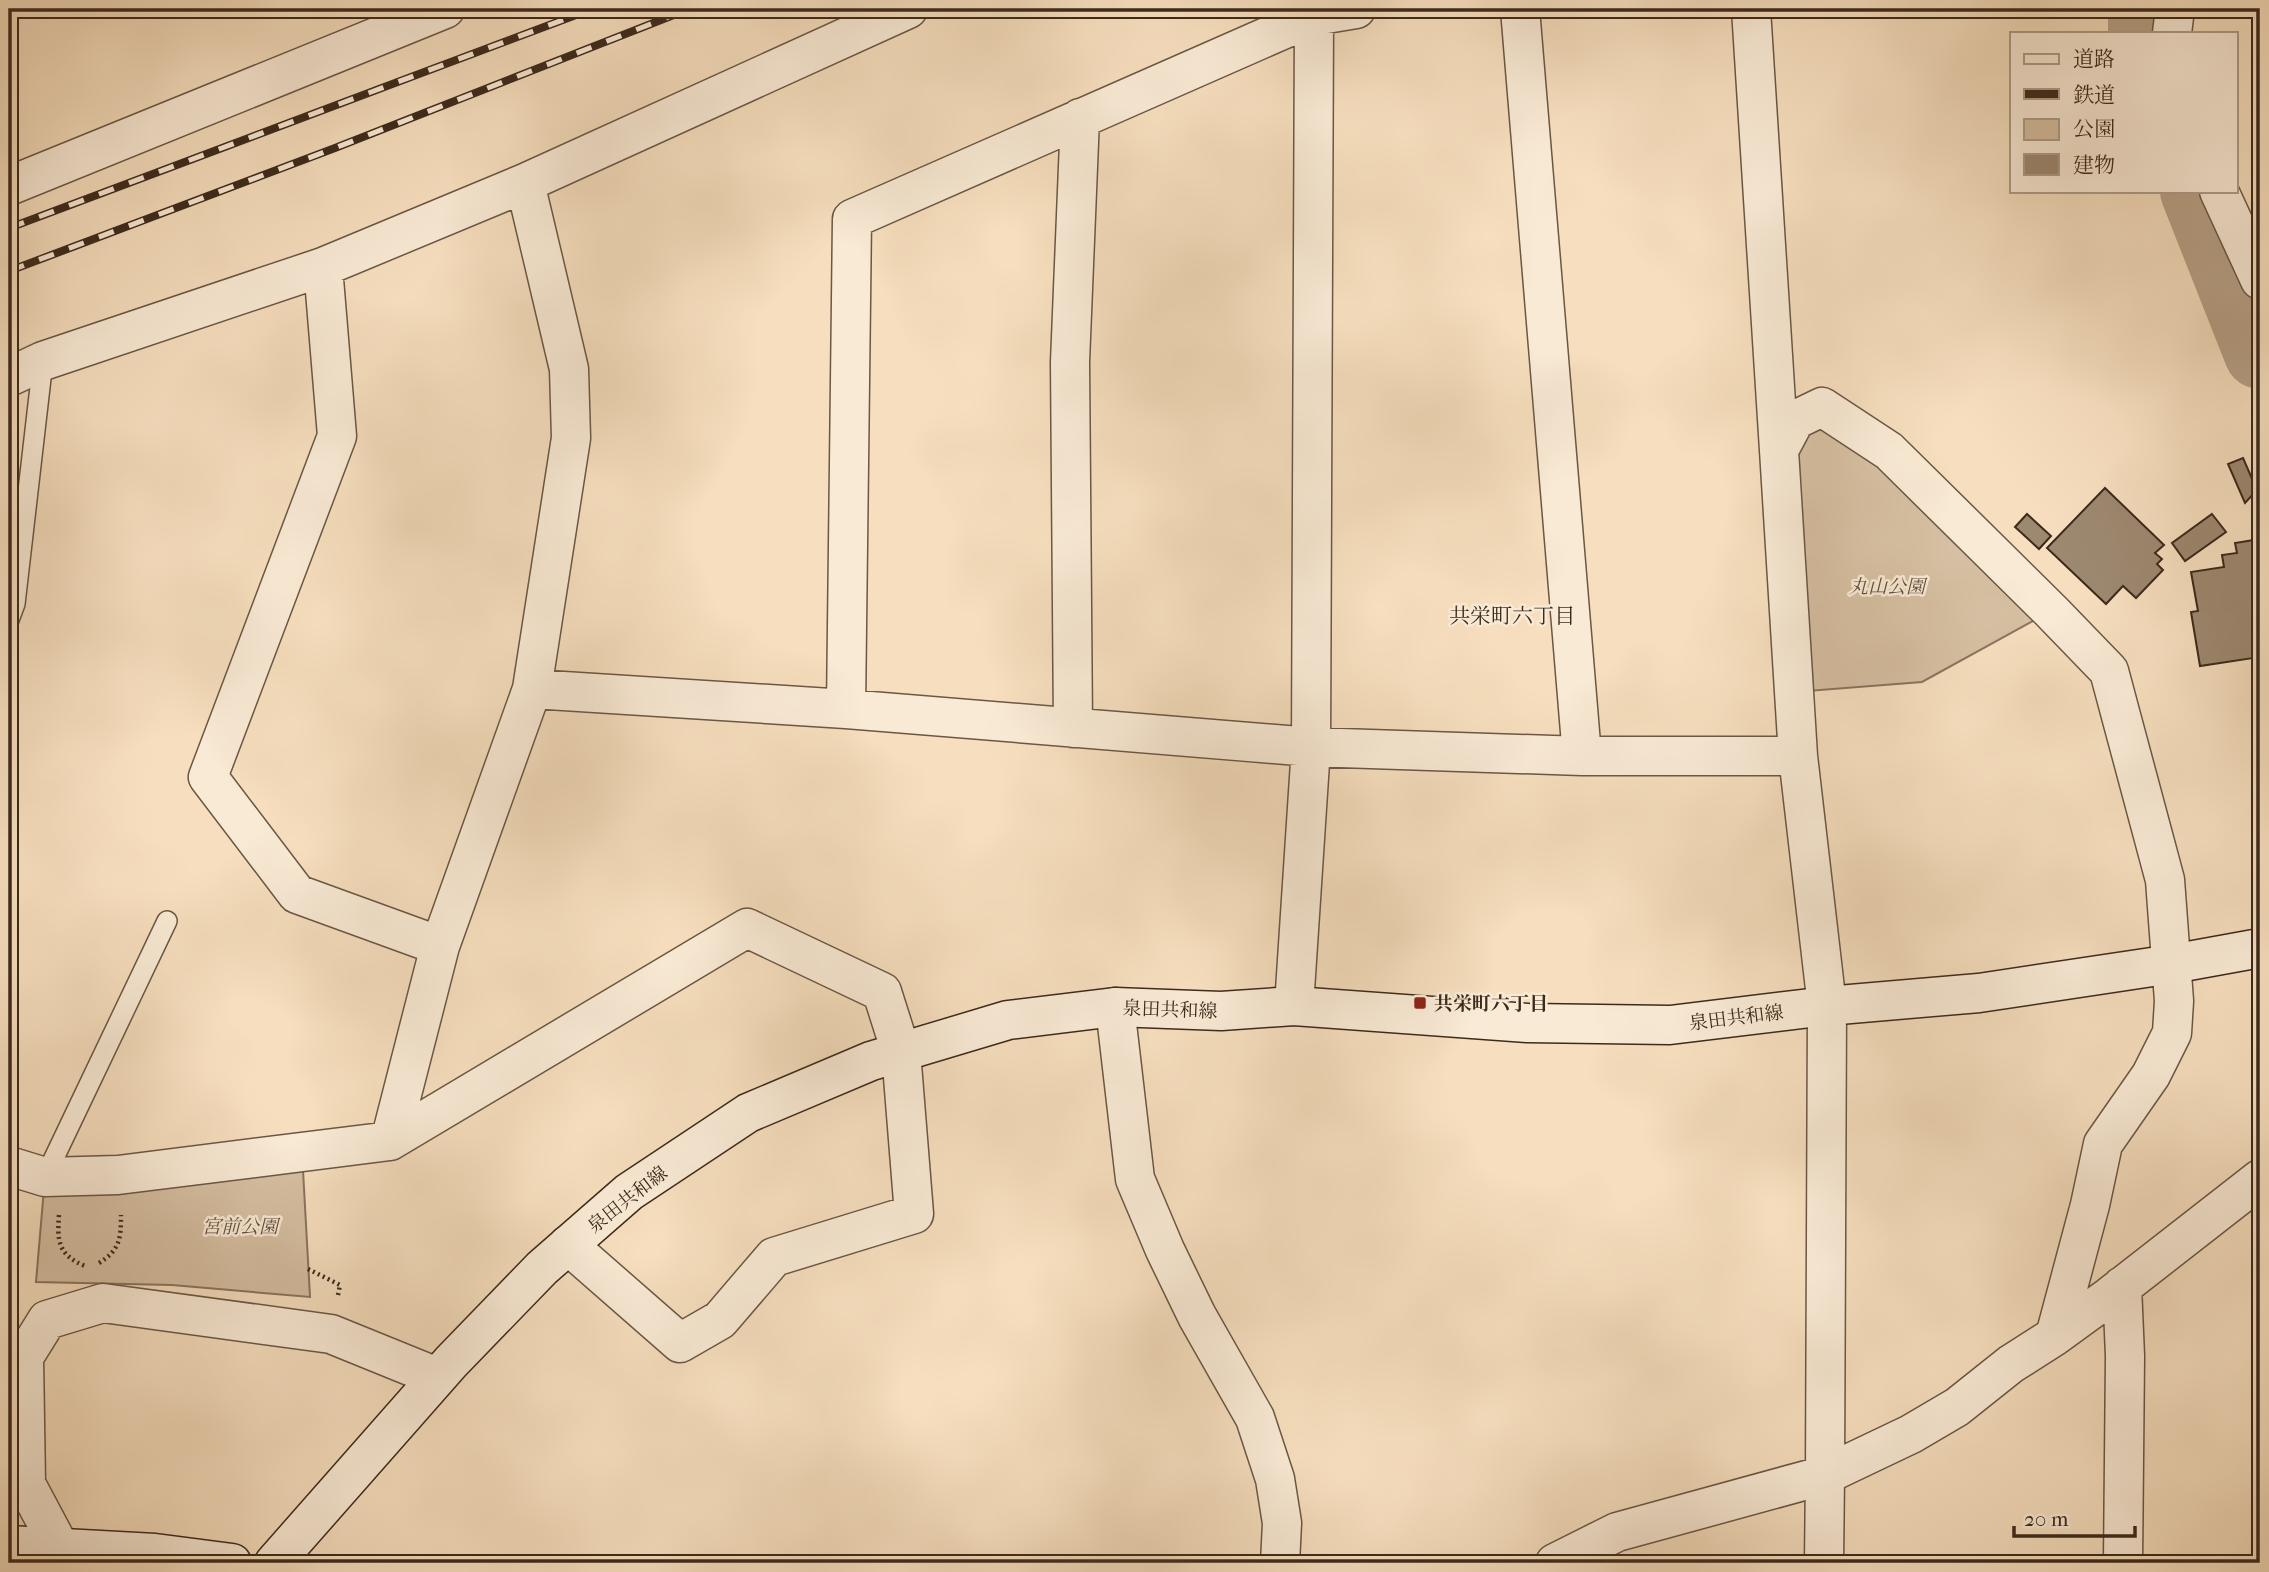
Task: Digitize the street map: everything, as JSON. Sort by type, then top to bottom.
[{"type":"street","points":[[9,187],[445,9]]},
{"type":"street","points":[[9,377],[43,361],[323,267],[525,183],[908,9]]},
{"type":"street","points":[[846,709],[852,219],[1314,16],[1356,9]]},
{"type":"street","points":[[1520,9],[1582,756]]},
{"type":"street","points":[[1751,9],[1798,756],[1826,1006],[1824,1563]]},
{"type":"street","points":[[2172,32],[2175,9]]},
{"type":"street","points":[[1294,1006],[1311,747],[1314,16]]},
{"type":"street","points":[[1073,728],[1070,362],[1080,118]]},
{"type":"street","points":[[390,1141],[440,946],[532,689],[571,438],[569,369],[525,183]]},
{"type":"street","points":[[2220,192],[2260,280]]},
{"type":"street","points":[[323,267],[337,436],[208,777],[297,894],[440,946]]},
{"type":"street","points":[[1779,450],[1795,420],[1822,407],[1889,451],[2109,671],[2165,880],[2174,1002],[2172,1033],[2151,1075],[2103,1144],[2090,1205],[2055,1336]]},
{"type":"street","points":[[532,689],[846,709],[1311,747],[1582,756],[1798,756]]},
{"type":"street","points":[[9,1166],[45,1177],[118,1175],[390,1141],[747,928],[881,992],[901,1052],[914,1214],[774,1257],[720,1321],[680,1343],[568,1245]]},
{"type":"street","name":"泉田共和線","points":[[274,1563],[437,1377],[541,1268],[629,1192],[748,1113],[871,1061],[1008,1020],[1115,1007],[1221,1012],[1294,1006],[1528,1023],[1670,1025],[1826,1006],[1979,993],[2260,948]]},
{"type":"street","points":[[1115,1007],[1135,1179],[1197,1316],[1255,1418],[1275,1479],[1282,1523],[1279,1563]]},
{"type":"street","points":[[1555,1563],[1617,1532],[1825,1475],[1911,1434],[1957,1407],[2011,1364],[2055,1336],[2260,1179]]},
{"type":"street","points":[[2122,1286],[2125,1356],[2123,1563]]},
{"type":"street","points":[[60,1548],[26,1483],[24,1357],[47,1320],[103,1303],[331,1334],[437,1377]]},
{"type":"street","points":[[9,1545],[155,1553],[232,1563]]},
{"type":"lane","points":[[9,620],[15,604],[43,361]]},
{"type":"lane","points":[[45,1177],[167,921]]},
{"type":"green space","name":"丸山公園","points":[[1822,407],[2051,611],[1922,682],[1795,692],[1795,420]]},
{"type":"green space","name":"宮前公園","points":[[302,1152],[310,1297],[172,1285],[36,1282],[45,1177]]},
{"type":"building","points":[[2243,458],[2257,490],[2245,503],[2228,464]]},
{"type":"building","points":[[2105,488],[2164,545],[2155,553],[2162,559],[2157,564],[2163,570],[2136,598],[2123,586],[2106,604],[2047,548]]},
{"type":"building","points":[[2027,514],[2051,536],[2039,549],[2015,527]]},
{"type":"building","points":[[2212,514],[2226,532],[2185,561],[2172,543]]},
{"type":"building","points":[[2260,539],[2260,579],[2253,580],[2260,628],[2260,657],[2200,666],[2191,612],[2198,611],[2191,572],[2224,567],[2222,555],[2237,553],[2235,543]]},
{"type":"waterway","points":[[2144,9],[2144,32]]},
{"type":"waterway","points":[[2196,192],[2260,353]]},
{"type":"railway","points":[[9,228],[592,9]]},
{"type":"railway","points":[[9,271],[335,148],[689,9]]},
{"type":"place","name":"共栄町六丁目","points":[[1420,1003]]},
{"type":"district","name":"共栄町六丁目","points":[[1512,616]]}]
